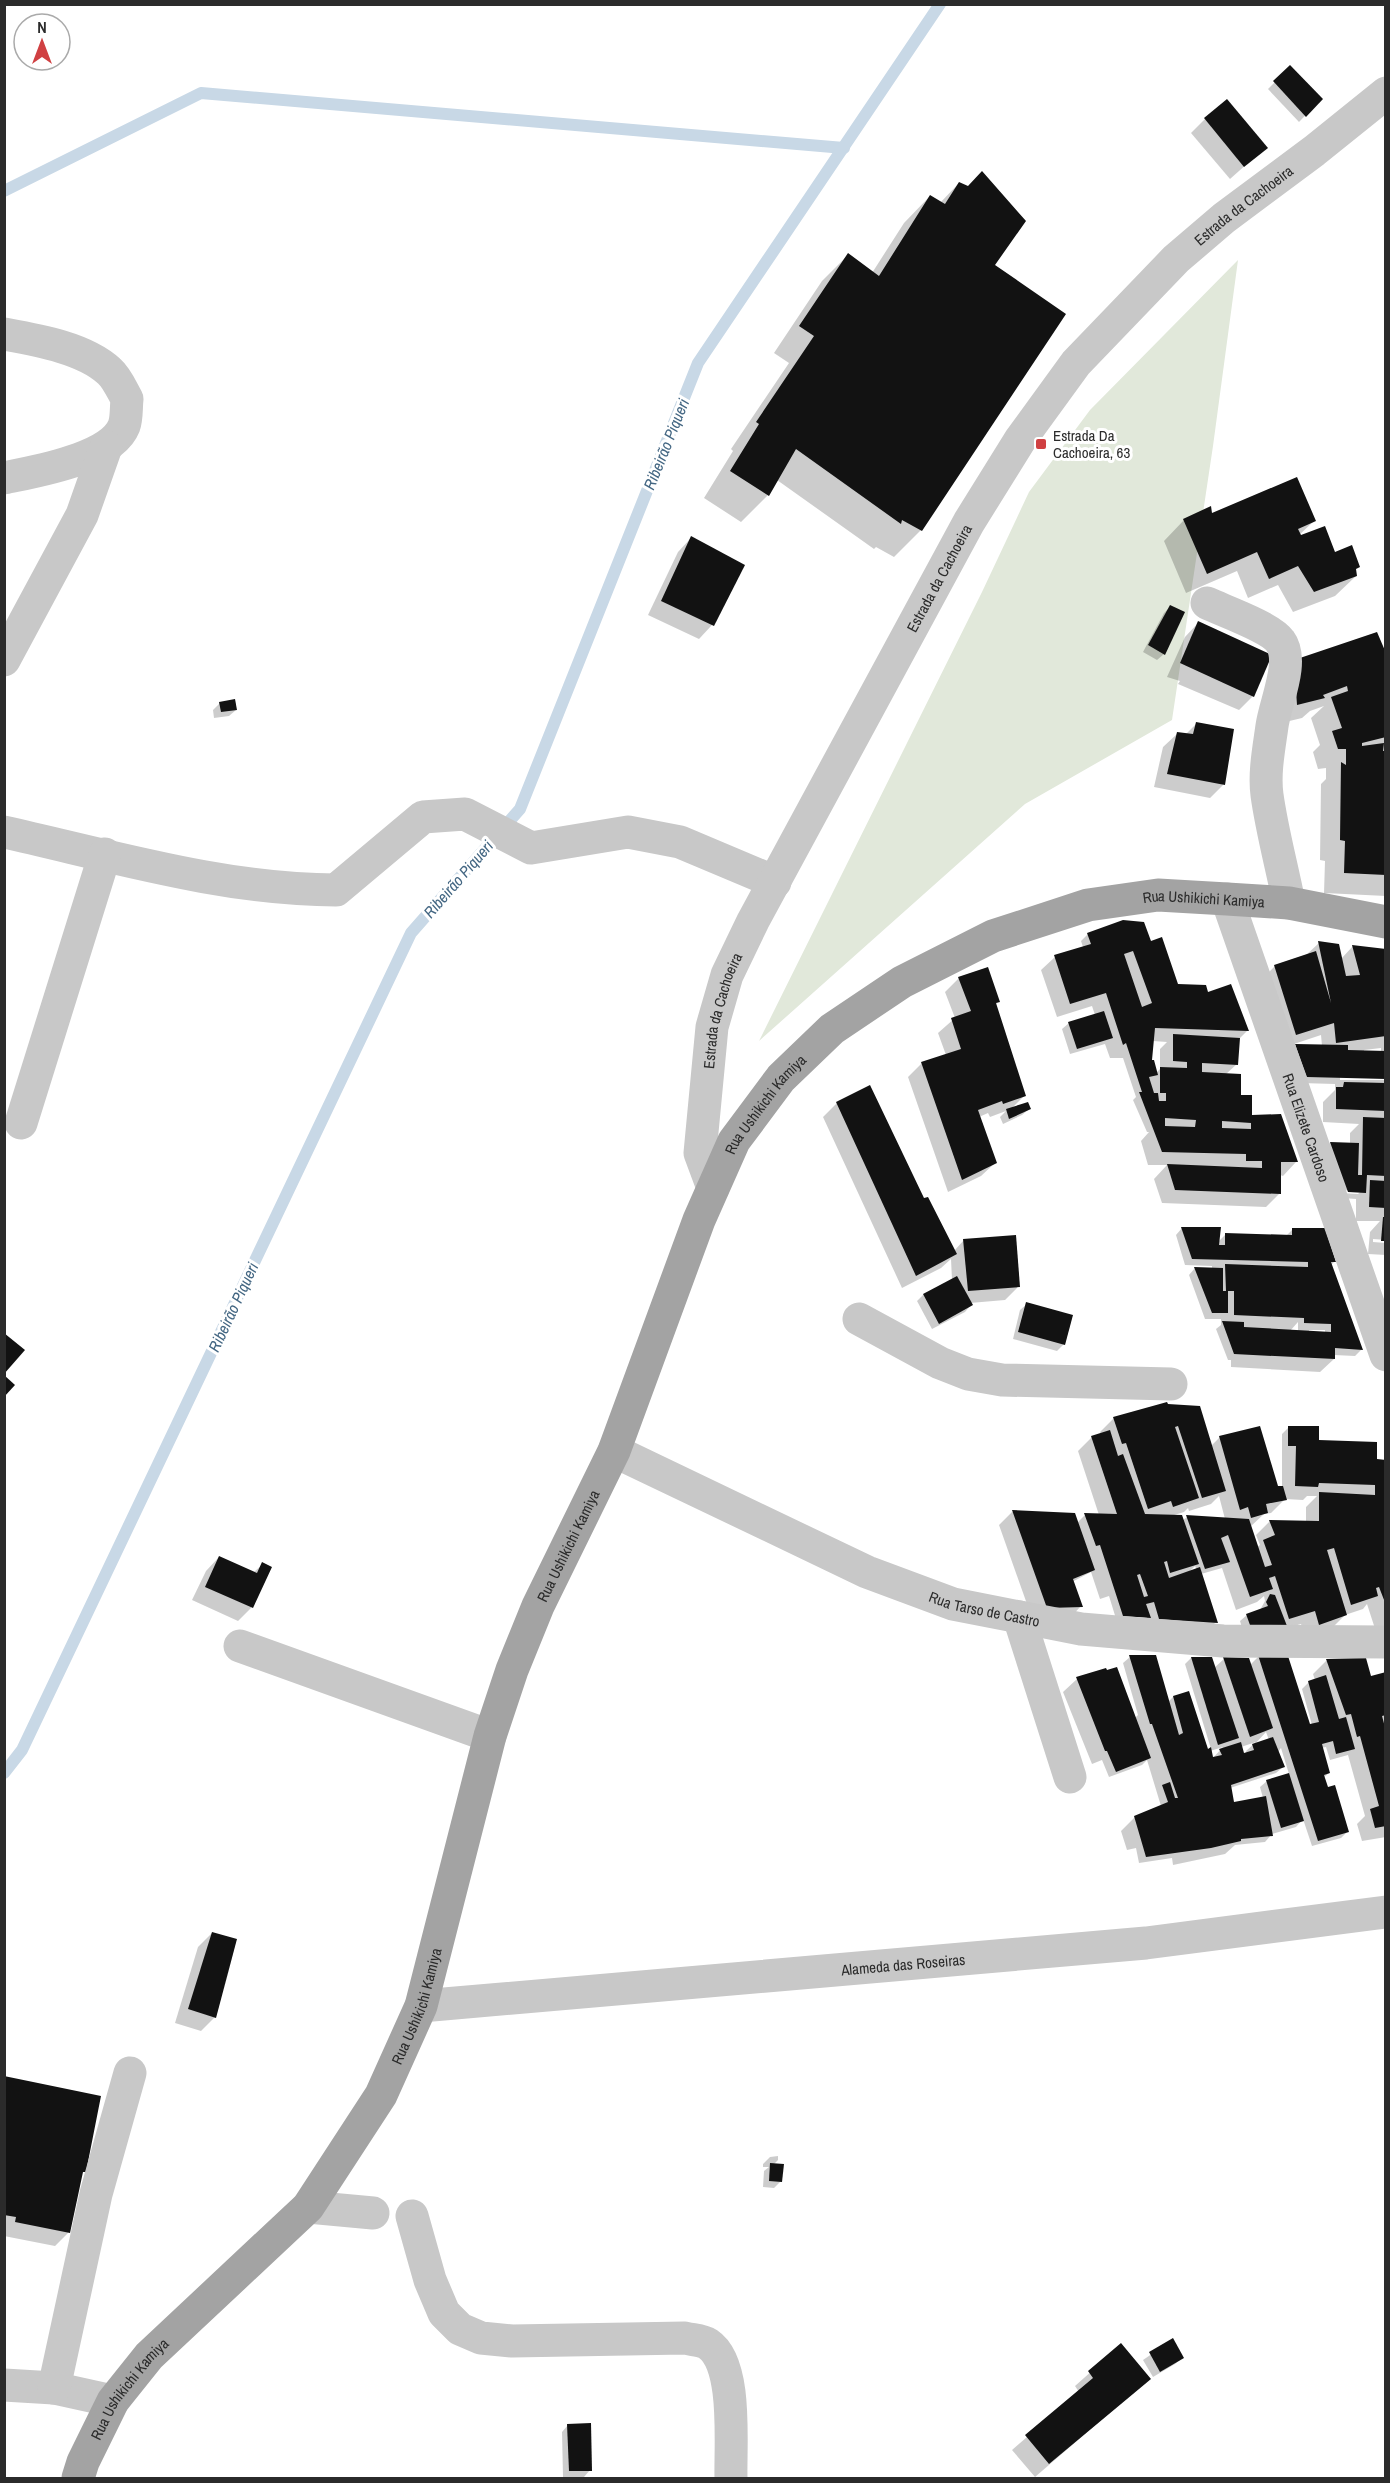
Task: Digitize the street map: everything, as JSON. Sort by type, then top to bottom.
[{"type":"main road","name":"Rua Ushikichi Kamiya","points":[[78,2478],[83,2462],[112,2401],[149,2356],[308,2207],[381,2095],[421,2006],[490,1736],[512,1670],[538,1606],[614,1451],[699,1220],[734,1141],[781,1078],[832,1029],[902,982],[993,936],[1088,905],[1158,895],[1290,903],[1386,922]]},
{"type":"street","name":"Estrada da Cachoeira","points":[[713,1188],[700,1154],[712,1027],[727,975],[969,522],[1020,440],[1076,363],[1176,259],[1224,218],[1314,151],[1386,93]]},
{"type":"street","points":[[4,334],[50,342],[82,355],[110,372],[127,399],[124,427],[106,447],[82,515],[4,660]]},
{"type":"street","points":[[4,478],[64,464],[106,447]]},
{"type":"street","name":"Rua Ushikichi Kamiya","points":[[1207,603],[1272,633],[1281,642],[1285,657],[1284,678],[1274,717],[1266,793],[1290,903]]},
{"type":"street","points":[[4,832],[232,882],[308,890],[336,890],[423,817],[465,814],[531,848],[628,832],[680,842],[775,882]]},
{"type":"street","points":[[21,1123],[105,854]]},
{"type":"street","name":"Rua Elizete Cardoso","points":[[1227,899],[1386,1355]]},
{"type":"street","points":[[859,1319],[940,1363],[968,1374],[1002,1380],[1171,1384]]},
{"type":"street","name":"Rua Tarso de Castro","points":[[614,1451],[867,1572],[953,1604],[1081,1629],[1223,1641],[1386,1642]]},
{"type":"street","points":[[1019,1617],[1070,1777]]},
{"type":"street","points":[[240,1646],[490,1736]]},
{"type":"street","name":"Alameda das Roseiras","points":[[421,2006],[1146,1943],[1386,1912]]},
{"type":"street","points":[[54,2388],[96,2194],[130,2073]]},
{"type":"street","points":[[308,2207],[373,2213]]},
{"type":"street","points":[[412,2216],[430,2280],[444,2313],[460,2329],[481,2338],[512,2342],[685,2338],[707,2343],[719,2357],[727,2377],[731,2478]]},
{"type":"street","points":[[4,2385],[54,2388],[112,2401]]},
{"type":"shaded area","points":[[1238,260],[1172,720],[1025,804],[759,1041],[982,592],[1029,492],[1090,410]]},
{"type":"building","points":[[1290,65],[1323,99],[1306,117],[1273,81]]},
{"type":"building","points":[[1227,99],[1268,148],[1244,167],[1204,118]]},
{"type":"building","points":[[982,171],[1026,221],[995,265],[1066,314],[922,531],[902,520],[901,524],[796,449],[769,496],[730,471],[759,424],[756,422],[814,336],[799,326],[848,253],[879,276],[930,195],[945,204],[959,182],[968,186]]},
{"type":"building","points":[[1297,477],[1316,521],[1298,529],[1301,535],[1325,526],[1335,552],[1352,545],[1360,567],[1356,569],[1357,576],[1314,592],[1298,566],[1269,579],[1257,552],[1207,574],[1183,519],[1211,506],[1212,513]]},
{"type":"building","points":[[691,536],[745,565],[714,626],[661,601]]},
{"type":"building","points":[[1170,605],[1185,612],[1165,655],[1148,645]]},
{"type":"building","points":[[1198,621],[1272,655],[1254,697],[1180,663]]},
{"type":"building","points":[[1377,632],[1386,653],[1386,737],[1362,743],[1362,746],[1384,743],[1383,751],[1386,751],[1386,875],[1344,873],[1345,841],[1340,840],[1341,762],[1346,765],[1346,749],[1338,749],[1332,731],[1342,728],[1331,697],[1348,691],[1347,686],[1323,695],[1325,698],[1297,705],[1294,660]]},
{"type":"building","points":[[235,699],[237,710],[221,712],[219,702]]},
{"type":"building","points":[[1196,722],[1234,729],[1225,785],[1167,774],[1177,732],[1193,734]]},
{"type":"building","points":[[1123,920],[1144,922],[1151,941],[1162,937],[1178,984],[1206,985],[1208,992],[1231,984],[1249,1031],[1155,1028],[1152,1060],[1154,1060],[1158,1075],[1149,1077],[1154,1093],[1158,1093],[1159,1101],[1166,1101],[1166,1093],[1160,1093],[1160,1067],[1187,1068],[1187,1062],[1173,1061],[1173,1034],[1240,1038],[1238,1065],[1202,1063],[1202,1072],[1241,1074],[1241,1095],[1252,1095],[1252,1115],[1281,1114],[1298,1162],[1281,1162],[1281,1194],[1175,1190],[1167,1164],[1262,1168],[1262,1161],[1246,1161],[1246,1154],[1162,1152],[1139,1092],[1142,1092],[1126,1043],[1123,1045],[1106,993],[1070,1004],[1054,955],[1091,944],[1087,933]],"holes":[[[1133,951],[1152,1003],[1142,1007],[1124,954]],[[1165,1118],[1196,1120],[1195,1127],[1165,1126]],[[1222,1121],[1251,1123],[1251,1129],[1222,1128]]]},
{"type":"building","points":[[1318,941],[1339,944],[1346,976],[1360,975],[1352,945],[1386,949],[1386,1036],[1336,1043],[1334,1023],[1296,1035],[1274,965],[1316,951],[1331,1003]]},
{"type":"building","points":[[988,967],[1000,1002],[996,1003],[1026,1096],[1003,1104],[1002,1101],[978,1110],[997,1163],[962,1180],[921,1062],[961,1049],[951,1018],[971,1011],[958,977]]},
{"type":"building","points":[[1104,1011],[1113,1038],[1077,1049],[1068,1022]]},
{"type":"building","points":[[1295,1044],[1348,1045],[1348,1050],[1386,1051],[1386,1079],[1307,1077]]},
{"type":"building","points":[[1344,1082],[1386,1083],[1386,1111],[1336,1109],[1336,1087],[1343,1087]]},
{"type":"building","points":[[870,1085],[924,1198],[928,1197],[957,1254],[916,1276],[836,1102]]},
{"type":"building","points":[[1028,1102],[1031,1109],[1009,1119],[1006,1109]]},
{"type":"building","points":[[1363,1117],[1386,1118],[1386,1176],[1367,1175],[1366,1193],[1348,1192],[1330,1142],[1359,1143],[1358,1175],[1362,1175]]},
{"type":"building","points":[[1370,1180],[1386,1181],[1386,1208],[1369,1207]]},
{"type":"building","points":[[1383,1217],[1386,1217],[1386,1241],[1381,1241]]},
{"type":"building","points":[[1181,1227],[1221,1227],[1219,1245],[1225,1245],[1225,1233],[1292,1235],[1292,1228],[1325,1228],[1336,1262],[1331,1262],[1363,1350],[1335,1348],[1335,1359],[1234,1354],[1222,1321],[1244,1322],[1244,1327],[1331,1332],[1331,1324],[1304,1323],[1304,1318],[1234,1315],[1234,1291],[1228,1291],[1228,1313],[1212,1313],[1194,1267],[1223,1268],[1223,1291],[1226,1291],[1225,1264],[1308,1267],[1308,1262],[1192,1259]]},
{"type":"building","points":[[1016,1235],[1020,1287],[968,1291],[963,1239]]},
{"type":"building","points":[[957,1276],[973,1305],[939,1324],[923,1294]]},
{"type":"building","points":[[1026,1302],[1073,1315],[1065,1345],[1018,1332]]},
{"type":"building","points":[[4,1333],[25,1350],[4,1374]]},
{"type":"building","points":[[4,1375],[15,1385],[4,1397]]},
{"type":"building","points":[[1167,1402],[1168,1404],[1200,1406],[1226,1491],[1202,1498],[1178,1426],[1175,1427],[1199,1498],[1173,1507],[1171,1501],[1148,1509],[1126,1443],[1122,1444],[1113,1417]]},
{"type":"building","points":[[1260,1426],[1278,1486],[1283,1486],[1287,1500],[1266,1504],[1268,1513],[1251,1518],[1248,1507],[1240,1510],[1219,1436]]},
{"type":"building","points":[[1288,1426],[1319,1426],[1319,1440],[1377,1442],[1377,1459],[1386,1460],[1386,1605],[1379,1587],[1376,1588],[1378,1596],[1351,1605],[1334,1548],[1327,1550],[1347,1615],[1319,1625],[1315,1611],[1289,1619],[1275,1576],[1269,1578],[1273,1589],[1250,1597],[1228,1535],[1221,1538],[1230,1562],[1205,1569],[1186,1515],[1249,1519],[1265,1567],[1272,1565],[1263,1540],[1275,1535],[1269,1520],[1319,1521],[1319,1492],[1375,1495],[1375,1485],[1319,1483],[1318,1487],[1295,1486],[1296,1446],[1288,1446]]},
{"type":"building","points":[[1110,1430],[1118,1456],[1123,1454],[1145,1514],[1182,1515],[1199,1564],[1170,1573],[1167,1561],[1164,1562],[1169,1578],[1200,1567],[1218,1623],[1159,1619],[1154,1602],[1146,1604],[1151,1618],[1123,1616],[1100,1545],[1096,1546],[1084,1513],[1117,1514],[1091,1436]],"holes":[[[1140,1574],[1148,1596],[1144,1597],[1137,1575]]]},
{"type":"building","points":[[1012,1510],[1075,1513],[1095,1570],[1073,1579],[1083,1607],[1047,1608]]},
{"type":"building","points":[[219,1556],[257,1573],[262,1562],[272,1567],[253,1608],[205,1587]]},
{"type":"building","points":[[1270,1594],[1275,1595],[1287,1626],[1250,1625],[1246,1614],[1268,1606],[1266,1602]]},
{"type":"building","points":[[1129,1655],[1156,1655],[1179,1735],[1183,1733],[1173,1696],[1189,1691],[1208,1749],[1211,1747],[1213,1757],[1222,1755],[1219,1749],[1241,1742],[1244,1753],[1254,1750],[1252,1744],[1273,1737],[1285,1767],[1231,1785],[1234,1802],[1266,1796],[1273,1836],[1241,1839],[1241,1841],[1211,1848],[1146,1857],[1134,1816],[1168,1802],[1162,1785],[1170,1782],[1175,1798],[1178,1798],[1152,1724],[1150,1724]]},
{"type":"building","points":[[1258,1655],[1288,1656],[1310,1724],[1319,1722],[1308,1681],[1326,1675],[1339,1719],[1346,1717],[1355,1749],[1336,1754],[1333,1741],[1322,1744],[1330,1773],[1324,1775],[1328,1787],[1335,1785],[1349,1832],[1318,1841]]},
{"type":"building","points":[[1191,1657],[1212,1657],[1239,1738],[1218,1745]]},
{"type":"building","points":[[1223,1657],[1249,1658],[1273,1728],[1250,1737]]},
{"type":"building","points":[[1366,1658],[1371,1676],[1386,1672],[1386,1715],[1382,1716],[1386,1731],[1386,1826],[1375,1828],[1370,1809],[1379,1806],[1360,1736],[1357,1737],[1351,1714],[1346,1715],[1326,1659]]},
{"type":"building","points":[[1117,1667],[1151,1758],[1116,1772],[1105,1751],[1076,1677]]},
{"type":"building","points":[[1289,1773],[1304,1821],[1281,1828],[1266,1780]]},
{"type":"building","points":[[212,1932],[237,1939],[216,2018],[188,2009]]},
{"type":"building","points":[[4,2076],[101,2096],[86,2172],[83,2172],[70,2233],[15,2222],[16,2217],[4,2215]]},
{"type":"building","points":[[770,2163],[784,2164],[782,2182],[769,2181]]},
{"type":"building","points":[[1173,2338],[1184,2358],[1160,2372],[1149,2352]]},
{"type":"building","points":[[1121,2343],[1151,2379],[1049,2464],[1025,2435],[1093,2378],[1088,2371]]},
{"type":"building","points":[[591,2423],[592,2471],[569,2471],[567,2424]]},
{"type":"waterway","name":"Ribeirão Piqueri","points":[[4,1773],[22,1750],[411,933],[520,809],[698,363],[940,4]]},
{"type":"waterway","points":[[4,191],[201,93],[844,148]]},
{"type":"place","name":"Estrada Da Cachoeira, 63","points":[[1041,444]]}]
